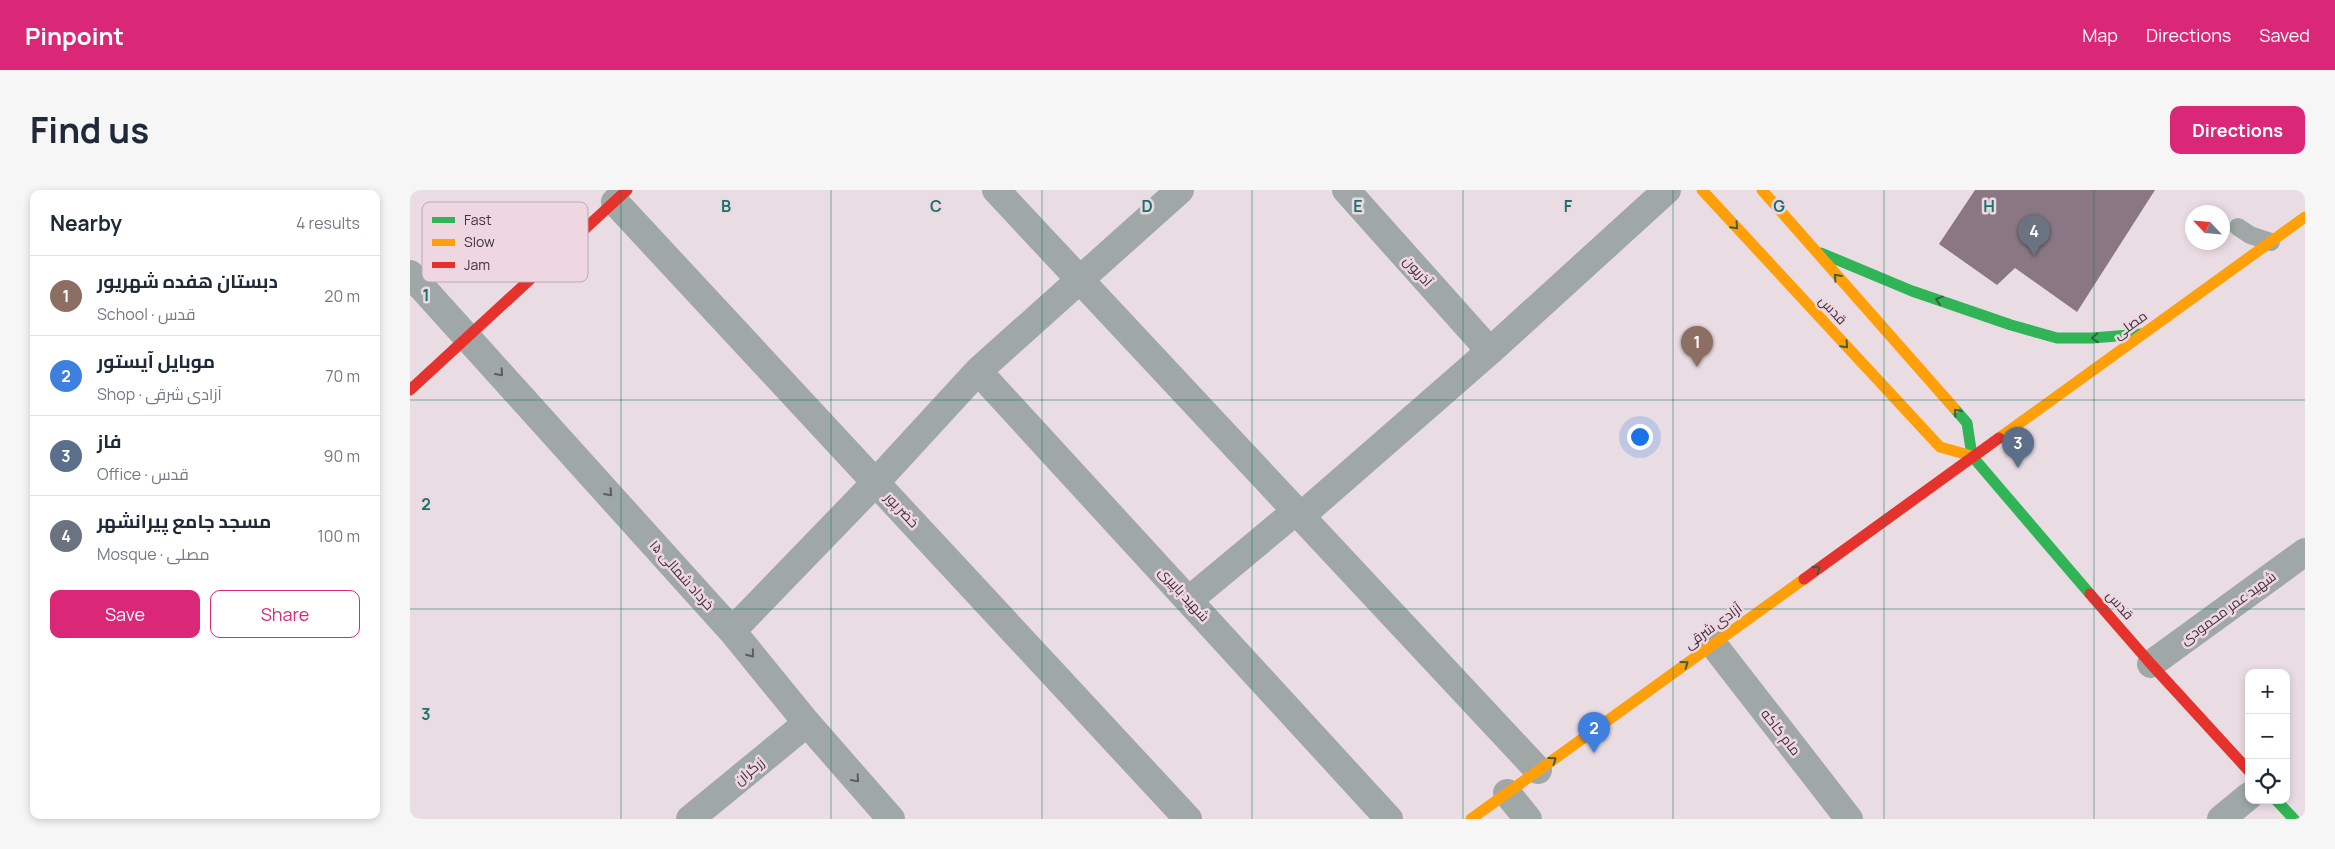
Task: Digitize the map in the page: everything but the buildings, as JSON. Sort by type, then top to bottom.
[{"type":"main road","name":"قدس","points":[[1702,190],[1940,448],[1972,456]]},
{"type":"main road","name":"قدس","points":[[1762,190],[1967,423],[1972,456],[2151,664],[2245,767]]},
{"type":"main road","points":[[588,226],[621,196]]},
{"type":"main road","name":"مصلی","points":[[1972,456],[2305,217]]},
{"type":"main road","points":[[1813,250],[1912,291],[2011,325],[2057,338],[2092,338],[2144,334]]},
{"type":"main road","points":[[410,390],[527,282]]},
{"type":"main road","name":"آزادی شرقی","points":[[1471,819],[1972,456]]},
{"type":"main road","points":[[2280,804],[2294,819]]},
{"type":"street","points":[[996,190],[1538,770]]},
{"type":"street","points":[[732,631],[876,482],[978,371],[1180,190]]},
{"type":"street","name":"آذریون","points":[[1346,190],[1490,351]]},
{"type":"street","points":[[1189,600],[1298,514],[1490,351],[1667,190]]},
{"type":"street","name":"خضر پور","points":[[621,196],[876,482],[1188,819]]},
{"type":"street","name":"۱۵ خرداد شمالی","points":[[410,274],[732,631],[807,723],[891,819]]},
{"type":"street","name":"شهید باپیری","points":[[978,371],[1389,819]]},
{"type":"street","name":"شهید عمر محمودی","points":[[2151,664],[2305,552]]},
{"type":"street","name":"مام کاکه","points":[[1713,644],[1849,819]]},
{"type":"street","name":"زرگران","points":[[690,819],[807,723]]},
{"type":"street","points":[[1507,793],[1528,819]]},
{"type":"street","points":[[2221,819],[2245,799]]},
{"type":"lane","points":[[2238,227],[2250,235],[2271,242]]},
{"type":"traffic: fast","points":[[1821,253],[1912,291],[2011,325],[2057,338],[2092,338],[2142,334]]},
{"type":"traffic: fast","points":[[1954,408],[1967,423],[1972,456],[2090,594]]},
{"type":"traffic: fast","points":[[2280,804],[2294,819]]},
{"type":"traffic: slow","points":[[1702,190],[1940,447],[1972,456]]},
{"type":"traffic: slow","points":[[1762,190],[1954,408]]},
{"type":"traffic: slow","points":[[1999,438],[2305,217]]},
{"type":"traffic: slow","points":[[1471,819],[1804,579]]},
{"type":"traffic: jam","points":[[588,226],[627,190]]},
{"type":"traffic: jam","points":[[410,390],[527,282]]},
{"type":"traffic: jam","points":[[1804,579],[1999,438]]},
{"type":"traffic: jam","points":[[2090,594],[2245,767]]},
{"type":"place","name":"مسجد جامع پیرانشهر","points":[[2034,256]]},
{"type":"place","name":"دبستان هفده شهریور","points":[[1697,367]]},
{"type":"place","name":"فاز","points":[[2018,468]]},
{"type":"place","name":"موبایل آیستور","points":[[1594,753]]}]
